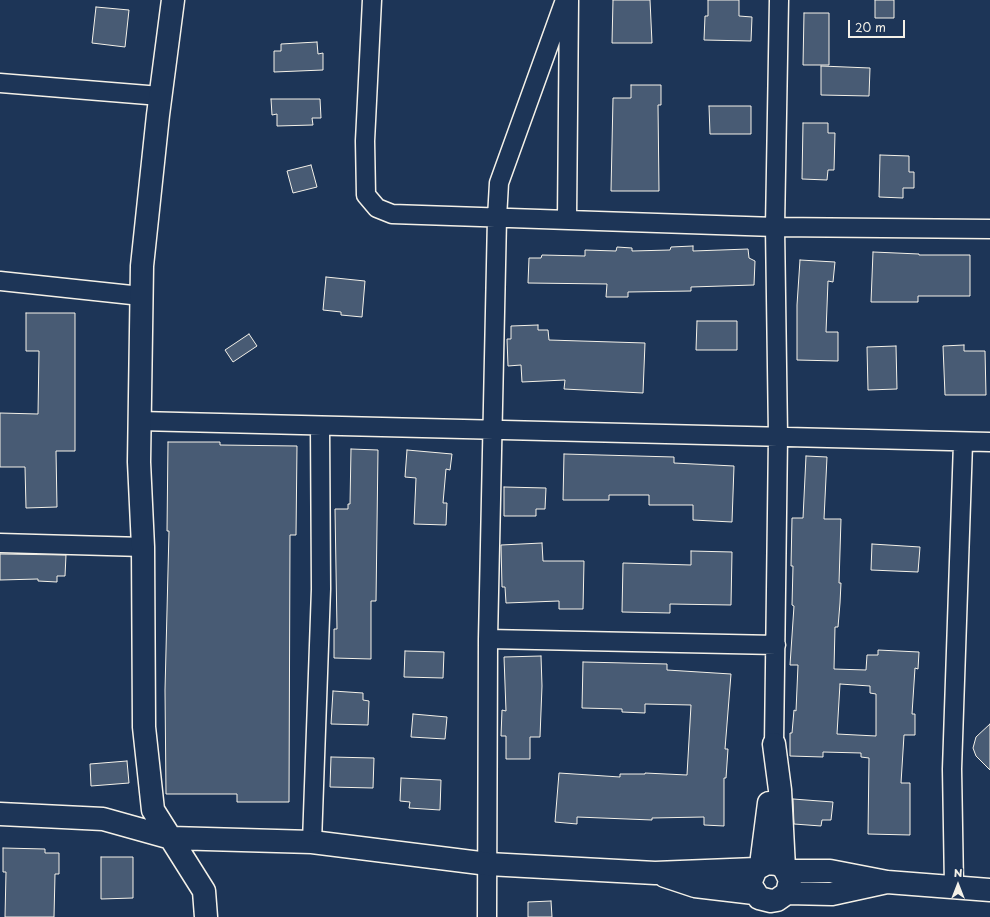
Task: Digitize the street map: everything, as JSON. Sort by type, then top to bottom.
[{"type":"street","points":[[173,0],[160,96],[142,266],[139,462],[143,546],[144,727],[153,810],[204,891],[206,917]]},
{"type":"street","points":[[372,0],[365,141],[366,195],[378,208],[392,214],[775,227],[990,229]]},
{"type":"street","points":[[488,917],[488,639],[499,183],[565,0]]},
{"type":"street","points":[[568,219],[569,0]]},
{"type":"street","points":[[758,902],[751,881],[758,867],[767,826],[774,744],[778,436],[775,227],[779,0]]},
{"type":"street","points":[[0,82],[160,96]]},
{"type":"street","points":[[0,281],[141,296]]},
{"type":"street","points":[[139,421],[778,436],[963,443],[990,442]]},
{"type":"street","points":[[312,842],[321,589],[320,426]]},
{"type":"street","points":[[954,886],[952,769],[963,443]]},
{"type":"street","points":[[0,543],[143,546]]},
{"type":"street","points":[[488,639],[776,645]]},
{"type":"street","points":[[774,744],[780,790],[785,869],[790,880],[784,902]]},
{"type":"street","points":[[0,814],[103,819],[171,838],[312,842],[488,864],[655,873],[758,867],[773,863],[785,869],[830,871],[887,882],[954,886],[990,890]]},
{"type":"street","points":[[655,873],[696,886],[758,902],[784,902],[832,894],[887,882]]},
{"type":"building","points":[[613,0],[650,0],[652,43],[612,43]]},
{"type":"building","points":[[708,0],[739,0],[739,16],[752,17],[751,41],[704,40],[705,16],[708,16]]},
{"type":"building","points":[[875,0],[894,0],[894,18],[875,18]]},
{"type":"building","points":[[96,7],[129,10],[125,47],[92,43]]},
{"type":"building","points":[[804,13],[829,13],[829,65],[803,65]]},
{"type":"building","points":[[317,42],[318,54],[323,53],[323,70],[274,72],[274,51],[281,51],[281,44]]},
{"type":"building","points":[[821,66],[870,68],[869,96],[821,95]]},
{"type":"building","points":[[631,85],[661,85],[661,105],[658,105],[659,191],[611,191],[613,98],[631,98]]},
{"type":"building","points":[[271,99],[320,99],[321,118],[312,118],[313,125],[277,126],[277,114],[272,115]]},
{"type":"building","points":[[709,106],[751,106],[751,134],[710,134]]},
{"type":"building","points":[[803,123],[828,123],[828,133],[835,133],[834,170],[828,170],[827,180],[802,179]]},
{"type":"building","points":[[880,155],[909,156],[909,172],[914,172],[914,188],[903,188],[903,198],[879,197]]},
{"type":"building","points":[[311,165],[317,187],[293,193],[287,171]]},
{"type":"building","points":[[693,246],[693,251],[748,249],[749,258],[755,261],[754,285],[691,287],[691,291],[628,292],[628,297],[606,297],[607,284],[528,283],[529,258],[541,258],[542,255],[585,256],[585,250],[616,251],[617,247],[632,248],[632,251],[670,250],[671,247]]},
{"type":"building","points":[[873,252],[919,255],[970,255],[970,296],[918,296],[918,302],[871,302]]},
{"type":"building","points":[[800,260],[835,262],[833,282],[828,281],[826,332],[838,332],[838,361],[797,360],[797,305]]},
{"type":"building","points":[[326,277],[365,281],[362,317],[341,315],[341,312],[323,310]]},
{"type":"building","points":[[26,313],[75,313],[75,451],[56,451],[57,507],[26,508],[25,467],[0,467],[0,413],[38,414],[39,351],[26,351]]},
{"type":"building","points":[[697,321],[737,321],[737,350],[696,350]]},
{"type":"building","points":[[538,325],[538,330],[548,330],[549,340],[645,343],[643,393],[564,389],[565,380],[522,382],[521,365],[508,366],[507,339],[511,339],[511,326]]},
{"type":"building","points":[[249,334],[257,346],[233,362],[225,350]]},
{"type":"building","points":[[964,345],[964,351],[985,351],[986,395],[945,395],[943,346]]},
{"type":"building","points":[[896,346],[897,389],[868,390],[867,347]]},
{"type":"building","points":[[168,442],[220,442],[220,445],[297,446],[296,535],[290,535],[289,802],[237,802],[237,794],[166,794],[165,690],[169,531],[167,531]]},
{"type":"building","points":[[351,449],[378,450],[376,601],[371,601],[371,659],[334,658],[334,629],[337,629],[335,509],[348,509],[348,504],[350,504]]},
{"type":"building","points":[[407,450],[452,454],[450,470],[446,469],[443,503],[447,503],[446,525],[414,524],[416,478],[405,477]]},
{"type":"building","points":[[564,454],[674,457],[674,463],[734,466],[732,522],[693,520],[693,505],[649,505],[649,495],[609,495],[609,500],[563,500]]},
{"type":"building","points":[[806,456],[827,457],[824,519],[841,519],[839,583],[841,583],[838,627],[835,627],[834,669],[866,670],[867,655],[878,655],[878,650],[919,652],[918,669],[915,668],[912,714],[915,714],[915,735],[904,735],[901,783],[910,783],[910,835],[868,834],[869,758],[861,757],[861,753],[823,752],[823,757],[790,756],[790,733],[792,733],[794,710],[796,711],[798,665],[790,665],[794,606],[792,605],[793,566],[791,566],[792,518],[803,518]],"holes":[[[840,684],[870,686],[870,693],[876,694],[876,736],[837,734]]]},
{"type":"building","points":[[504,487],[546,488],[545,509],[536,509],[536,516],[504,516]]},
{"type":"building","points":[[542,543],[543,561],[584,561],[583,609],[559,609],[559,601],[506,603],[505,587],[502,587],[501,545]]},
{"type":"building","points":[[872,544],[920,547],[918,572],[871,570]]},
{"type":"building","points":[[691,551],[732,552],[731,605],[670,604],[670,613],[622,612],[623,563],[691,565]]},
{"type":"building","points":[[0,554],[66,555],[65,576],[57,576],[57,582],[38,581],[38,579],[0,580]]},
{"type":"building","points":[[405,651],[444,652],[443,678],[404,677]]},
{"type":"building","points":[[541,656],[542,686],[540,737],[530,737],[530,759],[506,759],[506,736],[501,736],[502,710],[506,711],[504,657]]},
{"type":"building","points":[[583,662],[667,664],[667,670],[731,674],[725,749],[728,749],[726,778],[724,778],[724,826],[704,825],[704,817],[652,818],[652,820],[577,817],[577,824],[555,822],[559,773],[620,777],[620,774],[645,773],[687,775],[691,705],[645,704],[645,713],[622,712],[622,709],[582,708]]},
{"type":"building","points":[[333,691],[363,693],[363,700],[369,701],[368,725],[331,724]]},
{"type":"building","points":[[413,714],[447,717],[445,739],[411,737]]},
{"type":"building","points":[[990,724],[990,770],[976,756],[973,748],[976,737]]},
{"type":"building","points":[[331,757],[374,758],[373,788],[330,787]]},
{"type":"building","points":[[127,761],[129,783],[91,786],[90,764]]},
{"type":"building","points":[[401,778],[441,780],[440,810],[409,808],[410,802],[400,801]]},
{"type":"building","points":[[793,799],[833,802],[831,820],[822,820],[821,826],[794,824]]},
{"type":"building","points":[[3,848],[45,849],[45,853],[59,853],[59,874],[55,874],[54,917],[5,917],[6,872],[3,872]]},
{"type":"building","points":[[101,857],[133,857],[133,898],[101,899]]},
{"type":"building","points":[[551,901],[552,917],[528,917],[528,902]]}]
